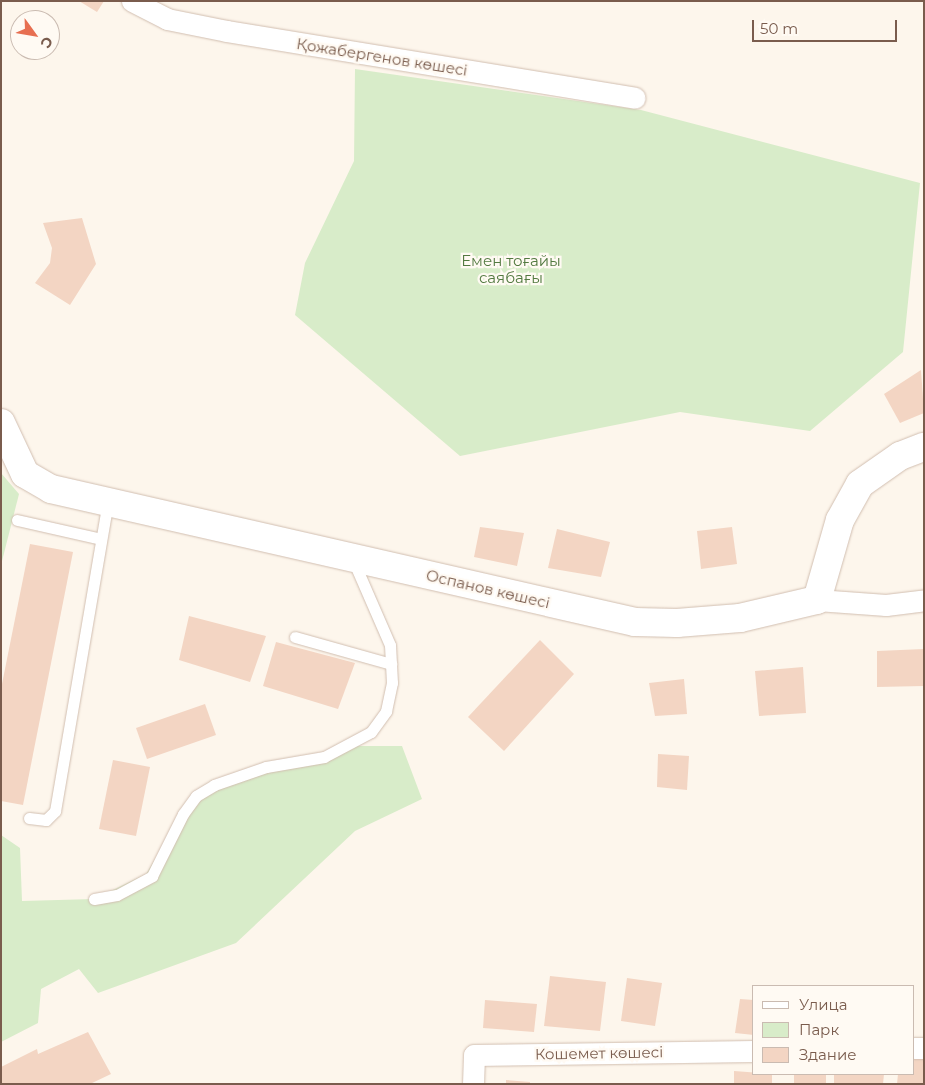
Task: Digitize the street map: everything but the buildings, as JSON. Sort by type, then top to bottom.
[{"type":"street","name":"Қожабергенов көшесі","points":[[132,1],[167,19],[218,30],[635,98]]},
{"type":"street","name":"Оспанов көшесі","points":[[1,423],[25,474],[37,483],[108,502],[635,622],[740,618],[817,600]]},
{"type":"street","points":[[924,447],[900,456],[860,484],[840,520],[817,600],[886,605],[924,600]]},
{"type":"street","name":"Кошемет көшесі","points":[[473,1084],[474,1055],[752,1050]]},
{"type":"lane","points":[[29,818],[46,820],[55,811],[108,502]]},
{"type":"lane","points":[[17,520],[101,539]]},
{"type":"lane","points":[[94,899],[117,895],[152,876],[183,814],[196,796],[214,785],[259,769],[324,757],[371,732],[386,711],[391,664],[384,626],[352,558]]},
{"type":"lane","points":[[295,637],[391,664]]},
{"type":"green space","name":"Емен тоғайы саябағы","points":[[355,69],[641,110],[920,183],[903,352],[810,431],[680,412],[460,456],[295,315],[305,263],[354,161]]},
{"type":"green space","points":[[1,473],[19,494],[1,565]]},
{"type":"green space","points":[[350,746],[402,746],[422,799],[355,831],[236,943],[98,993],[79,969],[41,989],[38,1023],[1,1042],[1,835],[20,848],[22,901],[94,899],[146,874],[183,814],[214,785]]}]
